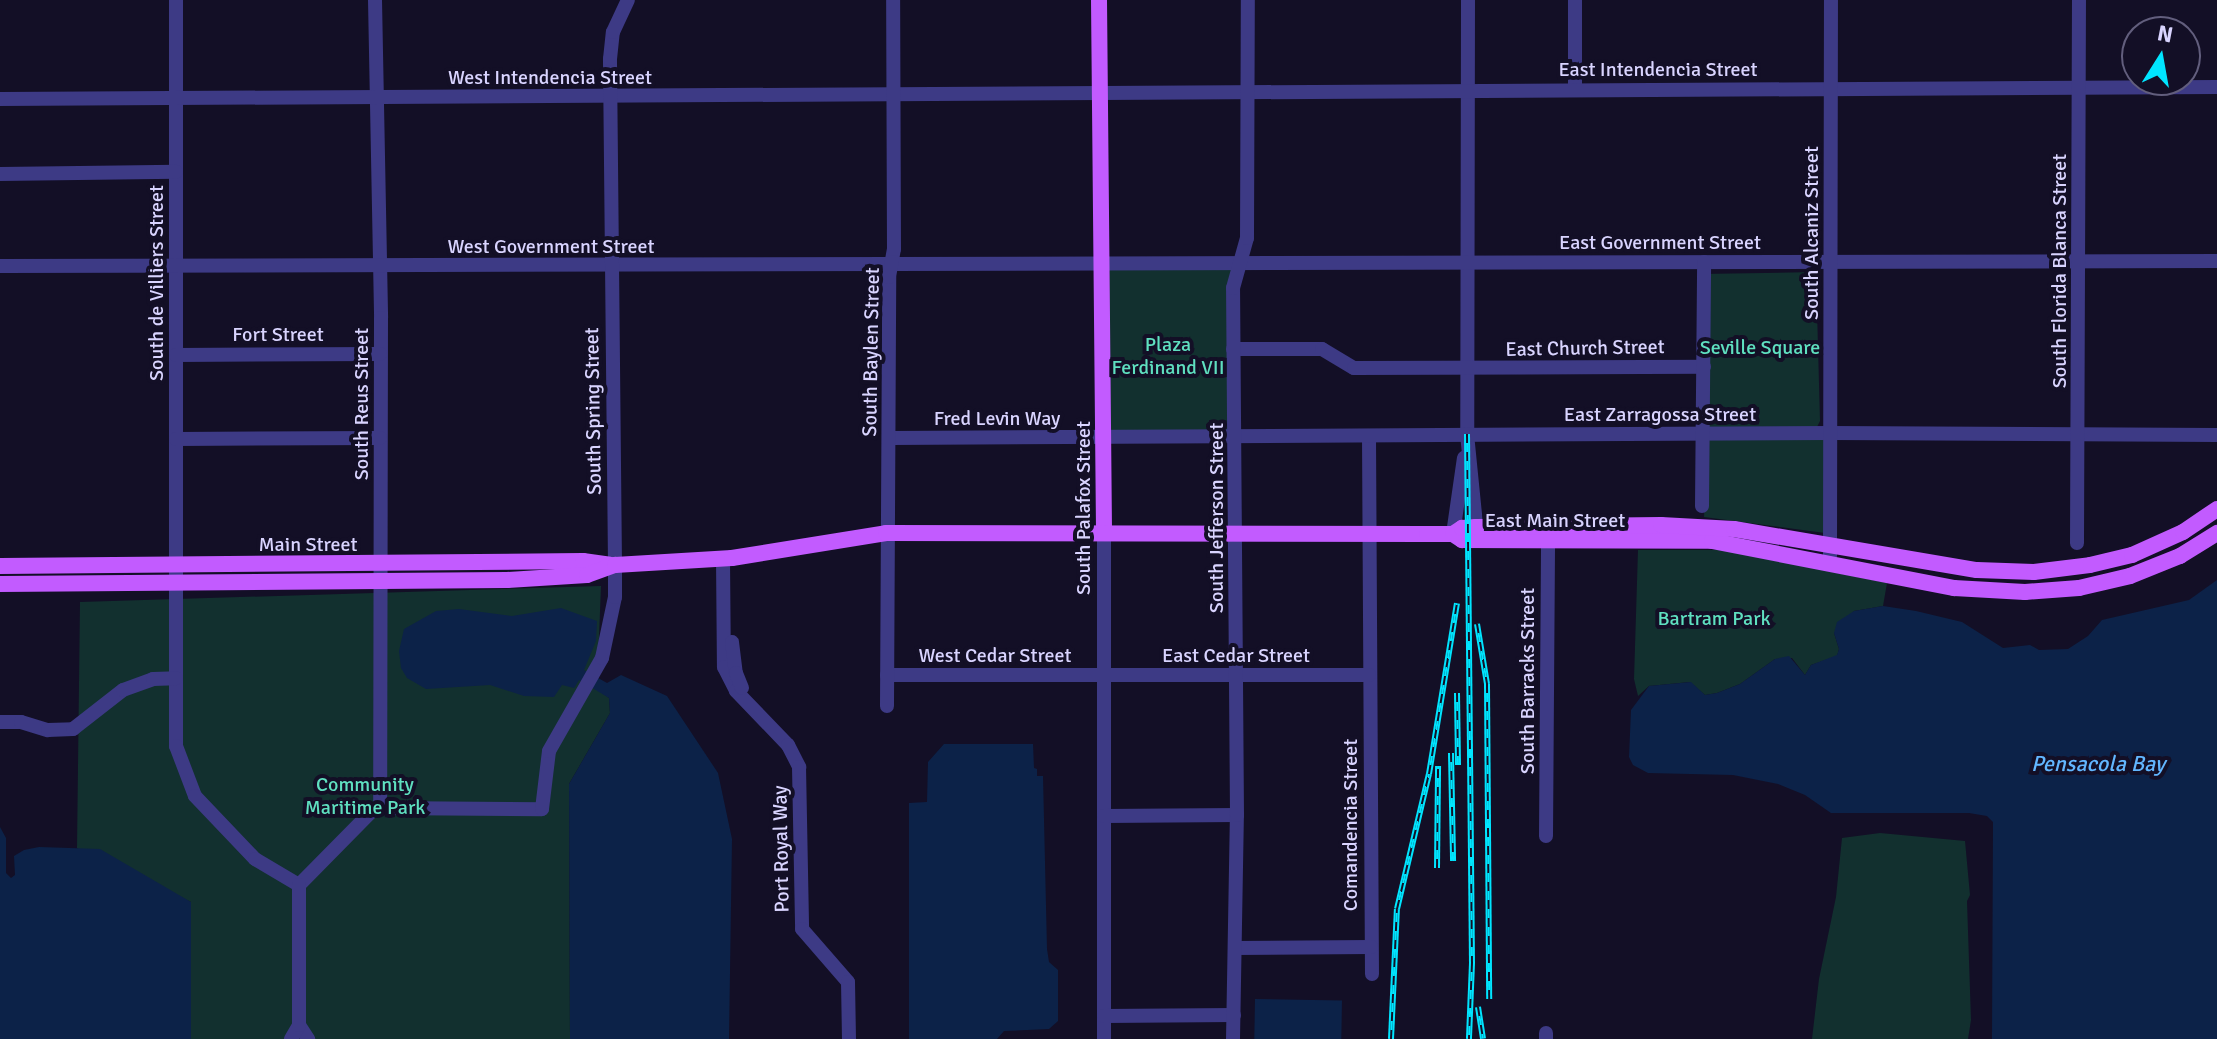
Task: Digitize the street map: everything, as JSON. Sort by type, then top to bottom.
[{"type":"main road","name":"South Palafox Street","points":[[1099,0],[1104,533]]},
{"type":"main road","name":"East Main Street","points":[[1104,533],[1453,534],[1462,540],[1477,533],[1548,533],[1712,541],[1977,570],[2034,572],[2084,566],[2158,545],[2217,509]]},
{"type":"main road","name":"Main Street","points":[[0,566],[177,574],[381,573],[583,561],[615,565],[728,559],[886,533],[1104,533]]},
{"type":"main road","name":"East Main Street","points":[[1830,553],[1973,590],[2025,592],[2093,585],[2164,564],[2217,533]]},
{"type":"main road","points":[[0,584],[177,574]]},
{"type":"street","name":"South de Villiers Street","points":[[176,0],[176,746],[195,796],[255,859],[299,885]]},
{"type":"street","name":"South Reus Street","points":[[375,0],[380,354],[380,808]]},
{"type":"street","name":"South Baylen Street","points":[[887,706],[886,533],[891,438],[893,0]]},
{"type":"street","name":"South Jefferson Street","points":[[1233,1039],[1237,815],[1233,288],[1247,238],[1248,0]]},
{"type":"street","points":[[1468,0],[1467,434],[1477,533]]},
{"type":"street","points":[[1575,0],[1575,89]]},
{"type":"street","name":"South Alcaniz Street","points":[[1830,553],[1831,0]]},
{"type":"street","name":"South Florida Blanca Street","points":[[2077,543],[2079,0]]},
{"type":"street","name":"South Spring Street","points":[[380,808],[542,809],[549,751],[602,658],[615,597],[610,48],[626,1]]},
{"type":"street","name":"East Intendencia Street","points":[[1100,91],[2217,87]]},
{"type":"street","name":"West Intendencia Street","points":[[0,99],[610,97],[1100,91]]},
{"type":"street","points":[[0,174],[176,172]]},
{"type":"street","name":"East Government Street","points":[[1103,264],[2217,261]]},
{"type":"street","points":[[1702,506],[1704,262]]},
{"type":"street","name":"West Government Street","points":[[0,266],[1103,264]]},
{"type":"street","name":"East Church Street","points":[[1233,349],[1322,349],[1354,368],[1704,367]]},
{"type":"street","name":"Fort Street","points":[[176,355],[380,354]]},
{"type":"street","name":"East Zarragossa Street","points":[[1103,437],[1830,433],[2217,435]]},
{"type":"street","points":[[1453,534],[1467,434]]},
{"type":"street","name":"Fred Levin Way","points":[[891,438],[1103,437]]},
{"type":"street","name":"Comandencia Street","points":[[1369,437],[1372,974]]},
{"type":"street","points":[[176,439],[380,438]]},
{"type":"street","name":"South Palafox Street","points":[[1104,533],[1104,1039]]},
{"type":"street","name":"South Barracks Street","points":[[1546,836],[1548,533]]},
{"type":"street","name":"Port Royal Way","points":[[728,559],[730,667],[747,702],[788,745],[799,767],[802,929],[848,982],[849,1039]]},
{"type":"street","points":[[2084,566],[2093,585]]},
{"type":"street","name":"West Cedar Street","points":[[887,675],[1103,675]]},
{"type":"street","name":"East Cedar Street","points":[[1103,675],[1369,675]]},
{"type":"street","points":[[0,722],[21,722],[48,730],[73,729],[123,690],[153,679],[176,678]]},
{"type":"street","points":[[291,1039],[299,1025],[299,885],[371,812],[380,808]]},
{"type":"street","points":[[1104,816],[1237,815]]},
{"type":"street","points":[[1235,948],[1371,947]]},
{"type":"street","points":[[1104,1016],[1234,1015]]},
{"type":"street","points":[[299,1025],[308,1039]]},
{"type":"green space","name":"Plaza Ferdinand VII","points":[[1103,264],[1240,264],[1240,437],[1103,437]]},
{"type":"green space","name":"Seville Square","points":[[1816,272],[1820,421],[1816,429],[1709,429],[1701,274]]},
{"type":"green space","points":[[1826,438],[1825,533],[1704,517],[1708,439]]},
{"type":"green space","name":"Bartram Park","points":[[1638,550],[1721,550],[1887,583],[1883,606],[1854,611],[1834,633],[1839,649],[1837,656],[1811,665],[1805,675],[1792,658],[1775,659],[1740,684],[1717,693],[1705,695],[1690,682],[1649,686],[1638,696],[1634,679]]},
{"type":"green space","name":"Community Maritime Park","points":[[601,586],[597,689],[609,698],[610,713],[569,784],[570,1039],[191,1039],[191,902],[77,848],[80,602]]},
{"type":"green space","points":[[1880,833],[1965,841],[1970,895],[1967,901],[1971,1020],[1968,1039],[1812,1039],[1819,979],[1836,897],[1842,838]]},
{"type":"water","name":"Pensacola Bay","points":[[2217,580],[2217,1039],[1992,1039],[1993,822],[1987,816],[1969,813],[1831,813],[1805,795],[1778,784],[1733,775],[1648,773],[1633,765],[1629,757],[1631,710],[1649,686],[1691,682],[1705,695],[1717,693],[1740,684],[1775,659],[1789,656],[1805,675],[1811,665],[1837,655],[1839,649],[1834,633],[1837,622],[1854,611],[1883,606],[1916,611],[1962,622],[2003,648],[2030,645],[2039,650],[2068,649],[2088,636],[2102,620],[2189,600]]},
{"type":"water","points":[[561,608],[597,621],[596,641],[584,670],[607,683],[621,675],[667,696],[718,773],[732,839],[729,1039],[570,1039],[569,784],[610,713],[609,698],[579,680],[574,688],[562,685],[554,697],[524,696],[490,685],[426,689],[407,678],[401,668],[399,651],[404,629],[436,611],[459,609],[512,616]]},
{"type":"water","points":[[944,744],[1033,744],[1034,768],[1037,769],[1037,776],[1043,776],[1047,949],[1049,962],[1058,970],[1058,1021],[1049,1029],[1004,1031],[997,1039],[909,1039],[909,803],[927,802],[928,762]]},
{"type":"water","points":[[0,827],[6,838],[6,873],[11,878],[15,875],[14,856],[24,850],[39,847],[100,849],[191,902],[191,1039],[0,1039]]},
{"type":"water","points":[[1255,999],[1342,1001],[1341,1039],[1254,1039]]},
{"type":"railway","points":[[1467,434],[1472,963],[1469,1039]]},
{"type":"railway","points":[[1391,1039],[1397,909],[1429,774],[1457,603]]},
{"type":"railway","points":[[1477,624],[1487,684],[1489,999]]},
{"type":"railway","points":[[1457,693],[1458,765]]},
{"type":"railway","points":[[1451,753],[1453,861]]},
{"type":"railway","points":[[1437,868],[1438,766]]},
{"type":"railway","points":[[1478,1007],[1483,1039]]}]
